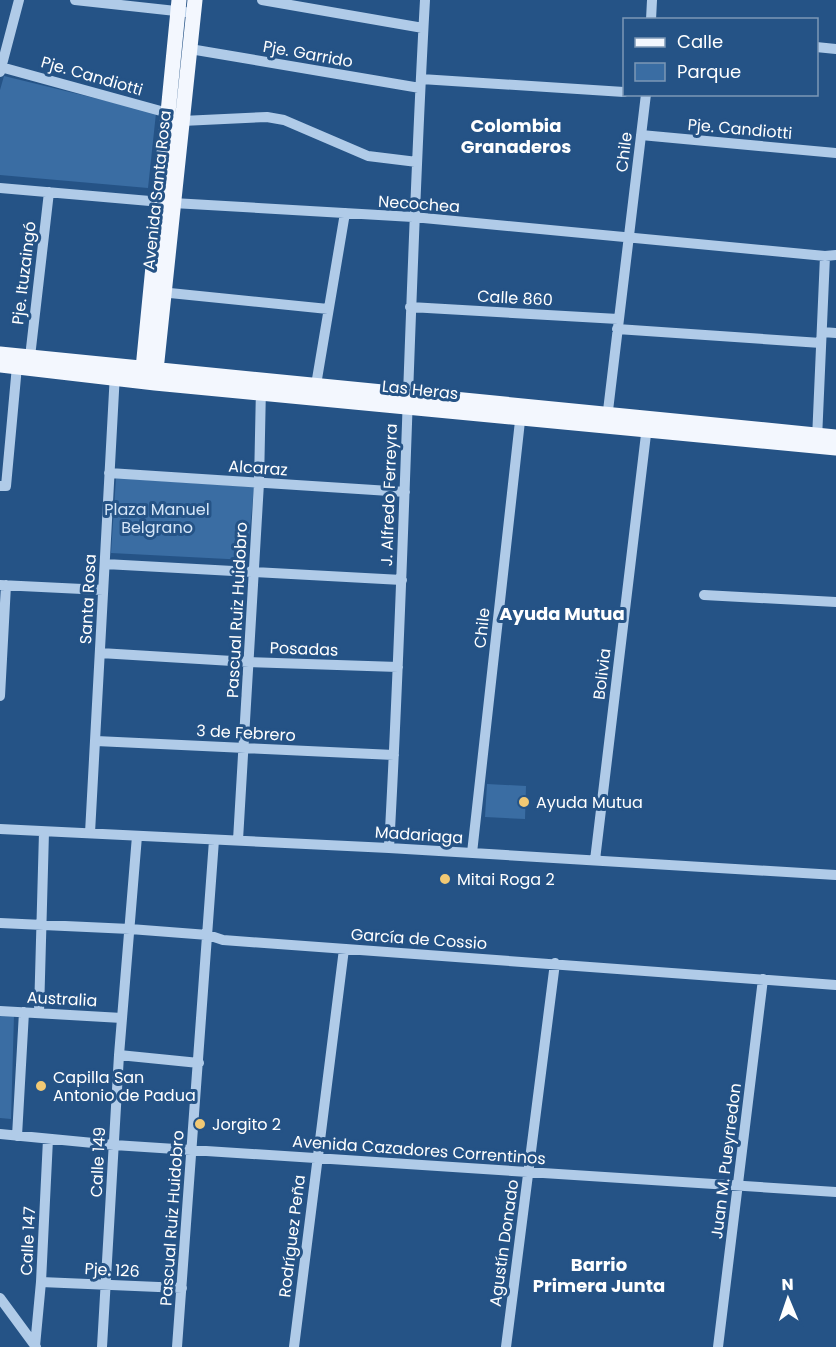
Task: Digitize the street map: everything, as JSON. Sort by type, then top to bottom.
[{"type":"main road","name":"Avenida Santa Rosa","points":[[175,117],[190,49],[186,6]]},
{"type":"main road","name":"Avenida Santa Rosa","points":[[149,376],[186,6]]},
{"type":"main road","name":"Las Heras","points":[[0,354],[30,357],[115,373]]},
{"type":"main road","name":"Las Heras","points":[[0,364],[261,386],[817,440],[836,437]]},
{"type":"main road","name":"Las Heras","points":[[261,386],[316,385],[407,401]]},
{"type":"main road","name":"Las Heras","points":[[817,440],[836,448]]},
{"type":"street","points":[[1,69],[19,0]]},
{"type":"street","points":[[75,0],[186,6]]},
{"type":"street","points":[[262,0],[423,28]]},
{"type":"street","name":"J. Alfredo Ferreyra","points":[[389,848],[402,580],[413,217],[425,0]]},
{"type":"street","points":[[651,18],[652,0]]},
{"type":"street","points":[[818,47],[836,49]]},
{"type":"street","name":"Pje. Garrido","points":[[190,49],[421,83],[623,92]]},
{"type":"street","name":"Pje. Candiotti","points":[[1,69],[175,117],[267,117],[284,120],[368,156],[417,162]]},
{"type":"street","name":"Chile","points":[[607,421],[646,96]]},
{"type":"street","name":"Pje. Candiotti","points":[[642,135],[836,153]]},
{"type":"street","name":"Necochea","points":[[0,188],[167,202],[413,217],[831,256]]},
{"type":"street","name":"Pje. Ituzaingó","points":[[30,357],[49,192]]},
{"type":"street","points":[[316,385],[345,213]]},
{"type":"street","points":[[817,440],[821,338],[831,256]]},
{"type":"street","points":[[157,292],[328,309]]},
{"type":"street","name":"Calle 860","points":[[410,306],[821,338],[836,333]]},
{"type":"street","points":[[3,486],[17,366]]},
{"type":"street","name":"Santa Rosa","points":[[90,833],[115,373]]},
{"type":"street","name":"Pascual Ruiz Huidobro","points":[[238,840],[259,483],[261,386]]},
{"type":"street","name":"Chile","points":[[472,853],[521,412]]},
{"type":"street","name":"Bolivia","points":[[595,860],[647,425]]},
{"type":"street","name":"Alcaraz","points":[[109,473],[405,492]]},
{"type":"street","points":[[105,564],[402,580]]},
{"type":"street","points":[[0,696],[3,585],[103,591]]},
{"type":"street","points":[[704,595],[836,602]]},
{"type":"street","name":"Posadas","points":[[100,653],[249,662],[398,667]]},
{"type":"street","name":"3 de Febrero","points":[[96,741],[394,755]]},
{"type":"street","name":"Madariaga","points":[[0,829],[389,848],[836,875]]},
{"type":"street","points":[[39,1013],[45,832]]},
{"type":"street","name":"Calle 149","points":[[102,1347],[119,1055],[137,836]]},
{"type":"street","name":"Pascual Ruiz Huidobro","points":[[177,1347],[214,840]]},
{"type":"street","name":"García de Cossio","points":[[0,923],[130,929],[344,950],[555,963],[836,985]]},
{"type":"street","name":"Rodríguez Peña","points":[[294,1347],[344,950]]},
{"type":"street","name":"Agustín Donado","points":[[506,1347],[555,963]]},
{"type":"street","name":"Juan M. Pueyrredon","points":[[718,1347],[764,979]]},
{"type":"street","name":"Australia","points":[[0,1011],[122,1018]]},
{"type":"street","points":[[18,1136],[24,1012]]},
{"type":"street","points":[[119,1055],[199,1062]]},
{"type":"street","name":"Avenida Cazadores Correntinos","points":[[0,1134],[114,1145],[836,1192]]},
{"type":"street","name":"Calle 147","points":[[36,1346],[48,1138]]},
{"type":"street","name":"Pje. 126","points":[[41,1282],[182,1288]]},
{"type":"street","points":[[0,1298],[36,1346]]},
{"type":"green space","points":[[4,76],[156,113],[148,188],[0,175],[0,90]]},
{"type":"green space","name":"Plaza Manuel Belgrano","points":[[116,478],[254,487],[247,560],[111,553]]},
{"type":"green space","points":[[487,784],[526,786],[525,819],[485,817]]},
{"type":"green space","points":[[0,1015],[14,1015],[11,1119],[0,1118]]},
{"type":"place","name":"Ayuda Mutua","points":[[524,802]]},
{"type":"place","name":"Mitai Roga 2","points":[[445,879]]},
{"type":"place","name":"Capilla San Antonio de Padua","points":[[41,1086]]},
{"type":"place","name":"Jorgito 2","points":[[200,1124]]},
{"type":"district","name":"Colombia Granaderos","points":[[516,135]]},
{"type":"district","name":"Ayuda Mutua","points":[[562,613]]},
{"type":"district","name":"Barrio Primera Junta","points":[[599,1274]]}]
